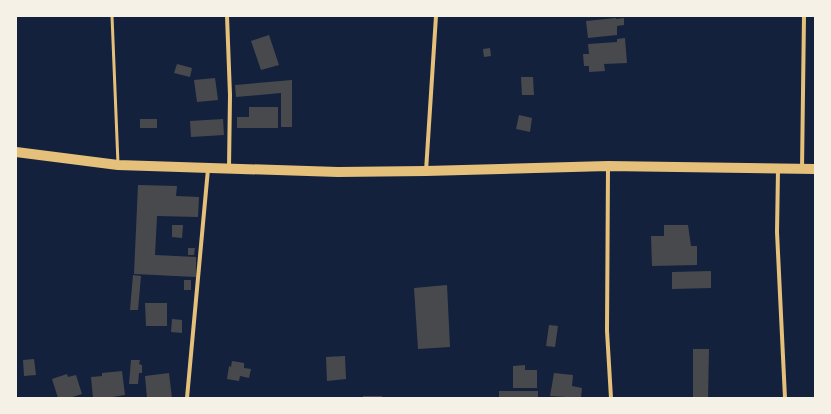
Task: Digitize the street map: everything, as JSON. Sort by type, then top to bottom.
[{"type":"main road","points":[[16,152],[118,165],[338,172],[608,166],[778,170],[815,169]]},
{"type":"street","points":[[226,16],[230,94],[229,168]]},
{"type":"street","points":[[426,171],[436,16]]},
{"type":"street","points":[[802,170],[804,16]]},
{"type":"street","points":[[608,166],[607,331],[611,398]]},
{"type":"street","points":[[188,398],[208,168]]},
{"type":"street","points":[[778,170],[777,232],[784,398]]},
{"type":"lane","points":[[112,16],[118,165]]},
{"type":"building","points":[[624,18],[624,25],[617,26],[617,35],[588,38],[586,21]]},
{"type":"building","points":[[269,35],[279,65],[261,70],[251,41]]},
{"type":"building","points":[[625,38],[627,63],[604,64],[605,71],[589,72],[589,66],[584,66],[583,54],[589,54],[588,44],[617,42],[617,39]]},
{"type":"building","points":[[490,48],[491,56],[484,57],[483,49]]},
{"type":"building","points":[[177,64],[192,68],[190,77],[174,73]]},
{"type":"building","points":[[521,77],[533,77],[534,95],[522,95]]},
{"type":"building","points":[[215,78],[218,100],[197,102],[194,80]]},
{"type":"building","points":[[292,80],[292,127],[281,127],[281,93],[236,97],[235,85]]},
{"type":"building","points":[[249,107],[278,107],[278,128],[237,128],[237,117],[249,117]]},
{"type":"building","points":[[519,115],[532,118],[530,132],[516,129]]},
{"type":"building","points":[[140,119],[157,119],[157,128],[140,128]]},
{"type":"building","points":[[223,119],[224,135],[191,137],[190,121]]},
{"type":"building","points":[[138,185],[177,186],[176,196],[199,197],[198,217],[157,216],[155,255],[196,257],[196,277],[134,274]]},
{"type":"building","points":[[172,225],[183,225],[182,238],[172,237]]},
{"type":"building","points":[[664,225],[688,225],[691,246],[697,246],[697,265],[652,266],[651,236],[664,236]]},
{"type":"building","points":[[188,248],[195,248],[194,255],[188,255]]},
{"type":"building","points":[[711,271],[711,288],[672,289],[672,272]]},
{"type":"building","points":[[133,275],[141,276],[138,310],[130,310]]},
{"type":"building","points":[[184,280],[191,280],[191,290],[184,290]]},
{"type":"building","points":[[447,285],[450,347],[418,349],[414,288]]},
{"type":"building","points":[[145,303],[167,303],[167,326],[146,326]]},
{"type":"building","points":[[172,319],[182,320],[182,333],[171,332]]},
{"type":"building","points":[[549,325],[558,326],[555,347],[546,346]]},
{"type":"building","points":[[693,349],[709,349],[708,398],[693,398]]},
{"type":"building","points":[[345,356],[346,379],[327,381],[326,357]]},
{"type":"building","points":[[34,359],[36,375],[24,376],[23,360]]},
{"type":"building","points":[[131,360],[140,360],[139,364],[142,365],[142,373],[139,373],[138,384],[129,384]]},
{"type":"building","points":[[232,361],[244,363],[244,368],[251,369],[249,378],[240,376],[239,381],[227,379],[229,366],[231,367]]},
{"type":"building","points":[[525,365],[525,370],[537,370],[537,388],[513,388],[513,366]]},
{"type":"building","points":[[122,371],[125,395],[106,398],[93,398],[91,377],[102,376],[102,373]]},
{"type":"building","points":[[169,373],[172,398],[147,398],[145,376]]},
{"type":"building","points":[[554,373],[573,375],[572,386],[582,388],[581,398],[550,396]]},
{"type":"building","points":[[67,374],[68,377],[76,375],[82,394],[69,398],[58,398],[52,379]]},
{"type":"building","points":[[499,391],[538,391],[538,398],[499,398]]},
{"type":"building","points":[[363,396],[382,396],[382,398],[363,398]]}]
